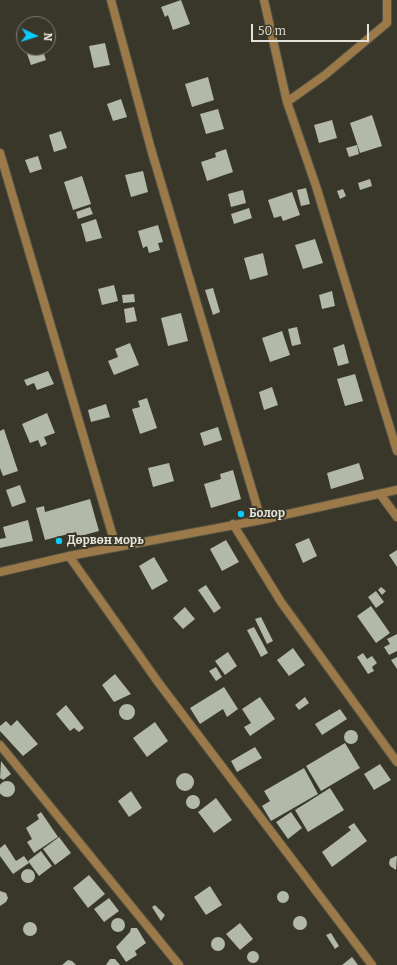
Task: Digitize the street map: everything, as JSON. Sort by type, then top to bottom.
[{"type":"street","points":[[111,0],[151,149],[261,520]]},
{"type":"street","points":[[264,0],[287,102],[316,186],[397,451]]},
{"type":"street","points":[[287,102],[325,75],[387,23],[387,0]]},
{"type":"street","points":[[0,153],[116,547]]},
{"type":"street","points":[[0,572],[69,556],[233,524],[261,520],[397,490]]},
{"type":"street","points":[[380,494],[397,517]]},
{"type":"street","points":[[233,524],[281,602],[397,762]]},
{"type":"street","points":[[69,556],[158,682],[372,965]]},
{"type":"street","points":[[0,745],[179,965]]},
{"type":"building","points":[[181,0],[190,24],[173,30],[168,15],[165,17],[161,7]]},
{"type":"building","points":[[105,43],[110,65],[94,68],[89,46]]},
{"type":"building","points":[[28,56],[45,56],[46,60],[31,65]]},
{"type":"building","points":[[208,77],[214,100],[192,107],[185,84]]},
{"type":"building","points":[[121,99],[127,117],[113,121],[107,104]]},
{"type":"building","points":[[218,109],[224,129],[206,134],[200,114]]},
{"type":"building","points":[[372,115],[382,146],[360,153],[350,123]]},
{"type":"building","points":[[332,120],[337,138],[319,143],[314,125]]},
{"type":"building","points":[[61,131],[67,148],[54,152],[49,135]]},
{"type":"building","points":[[357,145],[359,154],[349,157],[346,148]]},
{"type":"building","points":[[226,149],[233,172],[207,181],[201,162],[216,157],[215,153]]},
{"type":"building","points":[[38,156],[42,169],[30,173],[25,160]]},
{"type":"building","points":[[143,171],[148,192],[131,197],[125,175]]},
{"type":"building","points":[[82,176],[91,204],[73,210],[64,182]]},
{"type":"building","points":[[370,179],[372,186],[360,190],[358,183]]},
{"type":"building","points":[[306,188],[310,204],[301,206],[297,190]]},
{"type":"building","points":[[343,189],[346,196],[340,199],[337,191]]},
{"type":"building","points":[[243,190],[246,203],[231,207],[228,194]]},
{"type":"building","points":[[292,192],[300,215],[283,221],[281,216],[274,218],[268,200]]},
{"type":"building","points":[[90,207],[93,214],[78,219],[76,212]]},
{"type":"building","points":[[249,208],[252,218],[234,224],[231,214]]},
{"type":"building","points":[[96,219],[102,238],[86,242],[81,224]]},
{"type":"building","points":[[158,225],[163,242],[158,243],[160,250],[149,253],[147,246],[143,248],[138,231]]},
{"type":"building","points":[[315,239],[323,263],[303,269],[295,245]]},
{"type":"building","points":[[263,253],[268,275],[250,280],[244,258]]},
{"type":"building","points":[[114,285],[118,301],[102,305],[98,289]]},
{"type":"building","points":[[213,288],[220,312],[213,315],[205,290]]},
{"type":"building","points":[[332,291],[335,306],[322,309],[319,295]]},
{"type":"building","points":[[134,294],[135,302],[123,303],[122,295]]},
{"type":"building","points":[[134,307],[137,321],[126,323],[124,309]]},
{"type":"building","points":[[181,313],[188,341],[168,346],[161,318]]},
{"type":"building","points":[[297,327],[301,344],[292,346],[288,329]]},
{"type":"building","points":[[282,331],[290,355],[270,362],[262,338]]},
{"type":"building","points":[[130,343],[139,365],[114,375],[108,361],[118,357],[115,349]]},
{"type":"building","points":[[344,344],[349,363],[338,366],[333,348]]},
{"type":"building","points":[[48,371],[54,384],[37,390],[34,383],[27,386],[24,380]]},
{"type":"building","points":[[355,374],[363,401],[345,406],[337,379]]},
{"type":"building","points":[[272,387],[278,405],[264,410],[259,392]]},
{"type":"building","points":[[147,398],[157,428],[140,434],[132,409],[140,407],[138,401]]},
{"type":"building","points":[[106,404],[110,417],[91,422],[88,410]]},
{"type":"building","points":[[47,413],[55,433],[44,437],[47,444],[41,447],[38,440],[30,443],[22,424]]},
{"type":"building","points":[[218,427],[222,440],[204,446],[200,433]]},
{"type":"building","points":[[4,429],[18,471],[3,476],[0,468],[0,431]]},
{"type":"building","points":[[169,463],[174,481],[153,487],[148,468]]},
{"type":"building","points":[[359,463],[364,479],[331,489],[327,473]]},
{"type":"building","points":[[233,470],[241,499],[211,508],[204,484],[221,479],[220,474]]},
{"type":"building","points":[[20,485],[26,502],[12,507],[6,490]]},
{"type":"building","points":[[90,499],[99,531],[77,537],[76,532],[45,540],[36,508],[44,506],[45,512]]},
{"type":"building","points":[[28,520],[33,541],[0,548],[0,539],[6,538],[3,527]]},
{"type":"building","points":[[309,538],[317,556],[303,563],[295,544]]},
{"type":"building","points":[[226,540],[239,562],[222,571],[210,549]]},
{"type":"building","points":[[397,550],[397,567],[389,555]]},
{"type":"building","points":[[154,557],[168,581],[152,590],[139,566]]},
{"type":"building","points":[[206,585],[221,608],[214,613],[198,590]]},
{"type":"building","points":[[381,587],[386,591],[382,595],[378,590]]},
{"type":"building","points":[[376,591],[384,602],[376,608],[368,597]]},
{"type":"building","points":[[371,606],[390,633],[376,643],[357,616]]},
{"type":"building","points":[[185,607],[195,619],[183,629],[173,618]]},
{"type":"building","points":[[261,617],[273,641],[267,644],[255,619]]},
{"type":"building","points":[[254,627],[268,653],[261,657],[247,630]]},
{"type":"building","points":[[397,634],[397,651],[389,655],[384,647],[390,644],[387,639]]},
{"type":"building","points":[[293,648],[305,665],[289,676],[277,660]]},
{"type":"building","points":[[228,652],[237,666],[225,675],[215,661]]},
{"type":"building","points":[[363,653],[367,659],[372,656],[377,663],[372,667],[374,671],[368,674],[357,657]]},
{"type":"building","points":[[397,657],[397,669],[391,660]]},
{"type":"building","points":[[216,667],[222,677],[216,681],[209,671]]},
{"type":"building","points":[[115,674],[131,694],[114,702],[102,685]]},
{"type":"building","points":[[224,687],[238,709],[227,717],[223,709],[200,724],[190,708]]},
{"type":"building","points":[[260,697],[275,719],[250,736],[244,727],[251,723],[242,709]]},
{"type":"building","points":[[305,697],[309,703],[299,710],[295,705]]},
{"type":"building","points":[[127,704],[134,709],[135,712],[130,719],[127,720],[120,715],[119,712],[124,705]]},
{"type":"building","points":[[66,705],[84,728],[79,732],[74,728],[70,731],[56,714]]},
{"type":"building","points":[[340,709],[347,719],[322,735],[315,724]]},
{"type":"building","points":[[17,720],[38,744],[23,756],[0,731],[0,726],[6,721],[11,726]]},
{"type":"building","points":[[155,722],[168,741],[147,757],[133,738]]},
{"type":"building","points":[[348,730],[354,730],[358,734],[358,740],[354,744],[348,744],[344,740],[344,734]]},
{"type":"building","points":[[345,743],[360,768],[321,791],[306,766]]},
{"type":"building","points":[[255,747],[262,758],[237,772],[231,761]]},
{"type":"building","points":[[1,761],[11,774],[3,780],[1,778],[0,779]]},
{"type":"building","points":[[380,764],[391,780],[374,790],[364,774]]},
{"type":"building","points":[[304,768],[318,794],[271,821],[262,806],[270,801],[264,791]]},
{"type":"building","points":[[185,773],[191,776],[194,782],[191,788],[185,791],[179,788],[176,782],[179,776]]},
{"type":"building","points":[[7,781],[14,786],[15,789],[10,796],[7,797],[0,792],[-1,789],[4,782]]},
{"type":"building","points":[[330,788],[344,810],[308,832],[295,810]]},
{"type":"building","points":[[131,791],[142,808],[129,817],[118,801]]},
{"type":"building","points":[[190,795],[196,795],[200,799],[200,805],[196,809],[190,809],[186,805],[186,799]]},
{"type":"building","points":[[216,798],[232,820],[214,833],[198,812]]},
{"type":"building","points":[[41,812],[58,837],[34,853],[27,842],[32,839],[26,828],[39,819],[37,815]]},
{"type":"building","points":[[291,812],[302,828],[288,839],[276,822]]},
{"type":"building","points":[[354,823],[367,841],[332,867],[322,852],[351,830],[348,827]]},
{"type":"building","points":[[59,837],[71,853],[55,865],[43,849]]},
{"type":"building","points":[[5,844],[16,861],[24,856],[29,863],[13,874],[0,856],[0,848]]},
{"type":"building","points":[[41,851],[52,866],[39,876],[28,861]]},
{"type":"building","points":[[396,856],[396,870],[390,866],[389,863],[390,859]]},
{"type":"building","points":[[25,869],[31,869],[35,873],[35,879],[31,883],[25,883],[21,879],[21,873]]},
{"type":"building","points":[[89,875],[105,894],[88,908],[73,888]]},
{"type":"building","points":[[210,886],[222,905],[206,915],[194,897]]},
{"type":"building","points":[[0,891],[6,893],[8,898],[6,902],[0,906]]},
{"type":"building","points":[[281,891],[285,891],[289,897],[285,903],[281,903],[277,899],[277,895]]},
{"type":"building","points":[[109,898],[119,911],[104,922],[94,909]]},
{"type":"building","points":[[155,905],[165,915],[161,921],[152,907]]},
{"type":"building","points":[[300,916],[305,918],[307,923],[305,928],[300,930],[295,928],[293,923],[295,918]]},
{"type":"building","points":[[115,918],[121,918],[125,922],[125,928],[121,932],[115,932],[111,928],[111,922]]},
{"type":"building","points":[[30,922],[35,924],[37,929],[35,934],[30,936],[25,934],[23,929],[25,924]]},
{"type":"building","points":[[240,923],[253,939],[240,950],[226,934]]},
{"type":"building","points":[[131,928],[137,928],[146,943],[135,951],[137,955],[126,962],[116,947],[130,932]]},
{"type":"building","points":[[331,933],[339,946],[335,949],[326,935]]},
{"type":"building","points":[[218,937],[223,939],[225,944],[223,949],[218,951],[213,949],[211,944],[213,939]]},
{"type":"building","points":[[255,951],[258,952],[258,962],[251,963],[248,962],[247,955],[248,952]]},
{"type":"building","points":[[352,957],[358,965],[342,965]]},
{"type":"building","points":[[110,959],[115,959],[120,965],[106,965]]},
{"type":"building","points":[[68,960],[72,961],[76,965],[62,965]]},
{"type":"place","name":"Болор","points":[[241,514]]},
{"type":"place","name":"Дөрвөн морь","points":[[59,541]]}]
